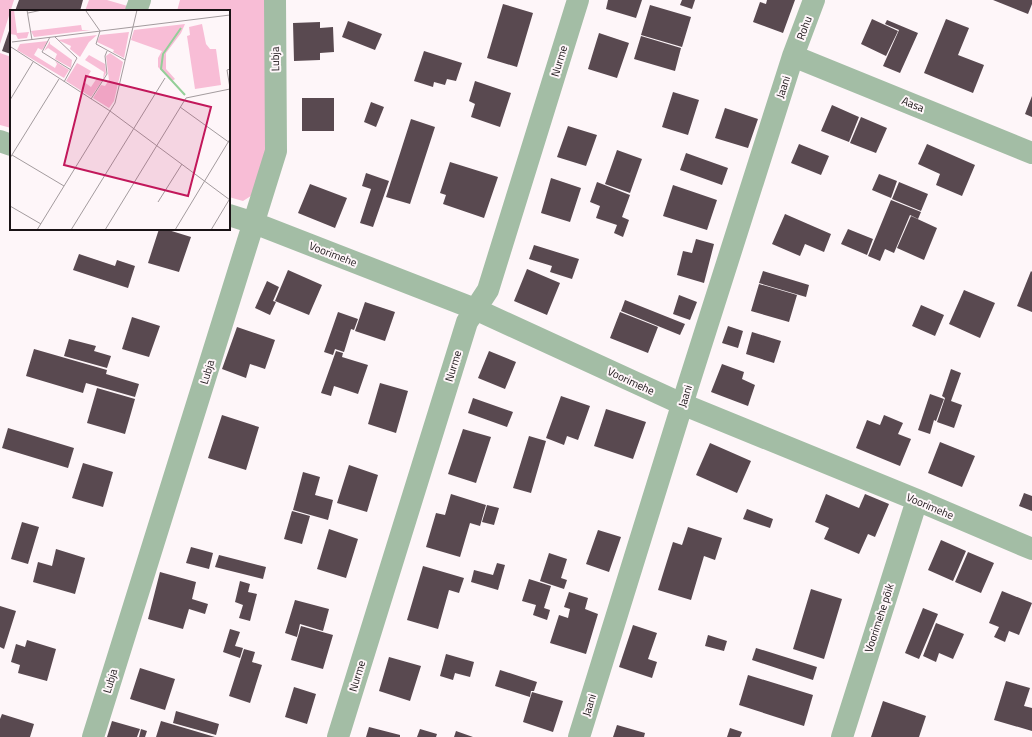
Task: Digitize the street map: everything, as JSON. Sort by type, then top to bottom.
[{"type":"street","points":[[136,10],[140,0]]},
{"type":"street","name":"Lubja","points":[[93,737],[276,151],[275,0]]},
{"type":"street","name":"Nurme","points":[[338,737],[467,322],[488,290],[578,0]]},
{"type":"street","name":"Rohu","points":[[793,56],[814,0]]},
{"type":"street","name":"Aasa","points":[[793,56],[1032,153]]},
{"type":"street","name":"Jaani","points":[[579,737],[682,404],[793,56]]},
{"type":"street","points":[[0,141],[10,145]]},
{"type":"street","name":"Voorimehe","points":[[230,215],[254,223],[476,309],[682,404],[917,500],[1032,549]]},
{"type":"street","name":"Voorimehe põik","points":[[842,737],[917,500]]},
{"type":"shaded area","points":[[0,0],[14,0],[10,10],[0,44]]},
{"type":"shaded area","points":[[89,0],[107,0],[131,7],[130,10],[85,10]]},
{"type":"shaded area","points":[[180,0],[266,0],[267,144],[254,194],[243,201],[230,197],[230,10],[177,10]]},
{"type":"shaded area","points":[[0,53],[10,57],[10,128],[0,125]]},
{"type":"building","points":[[19,0],[83,0],[80,10],[15,10]]},
{"type":"building","points":[[608,0],[642,0],[636,18],[606,9]]},
{"type":"building","points":[[682,0],[695,0],[692,9],[680,5]]},
{"type":"building","points":[[767,0],[795,0],[783,33],[753,22],[760,2],[766,4]]},
{"type":"building","points":[[993,0],[1032,0],[1032,4],[1028,14]]},
{"type":"building","points":[[503,4],[533,13],[517,67],[487,58]]},
{"type":"building","points":[[650,5],[691,17],[682,47],[641,35]]},
{"type":"building","points":[[872,19],[898,31],[886,56],[861,44]]},
{"type":"building","points":[[946,19],[969,28],[958,55],[984,65],[973,93],[924,73]]},
{"type":"building","points":[[887,20],[918,33],[900,73],[883,66],[899,30],[885,24]]},
{"type":"building","points":[[348,21],[382,34],[375,50],[342,37]]},
{"type":"building","points":[[320,22],[320,28],[333,27],[334,52],[320,53],[320,60],[294,61],[293,23]]},
{"type":"building","points":[[10,28],[10,54],[2,51]]},
{"type":"building","points":[[599,33],[629,43],[617,78],[588,69]]},
{"type":"building","points":[[641,36],[681,48],[675,71],[634,59]]},
{"type":"building","points":[[424,51],[462,63],[456,81],[447,79],[445,85],[434,82],[433,87],[414,81]]},
{"type":"building","points":[[475,81],[511,93],[500,127],[471,117],[475,104],[469,101]]},
{"type":"building","points":[[673,92],[699,100],[688,135],[662,127]]},
{"type":"building","points":[[1032,96],[1032,117],[1025,114]]},
{"type":"building","points":[[302,98],[334,98],[334,131],[302,131]]},
{"type":"building","points":[[371,102],[384,107],[376,127],[364,122]]},
{"type":"building","points":[[832,105],[859,117],[849,142],[821,131]]},
{"type":"building","points":[[725,108],[758,119],[748,148],[715,138]]},
{"type":"building","points":[[861,117],[887,128],[876,153],[850,143]]},
{"type":"building","points":[[411,119],[435,127],[410,204],[386,197]]},
{"type":"building","points":[[568,126],[597,135],[586,166],[557,157]]},
{"type":"building","points":[[799,144],[829,156],[821,175],[791,163]]},
{"type":"building","points":[[927,144],[975,165],[962,196],[936,185],[940,174],[918,164]]},
{"type":"building","points":[[617,150],[642,159],[630,193],[605,184]]},
{"type":"building","points":[[686,153],[728,168],[722,185],[680,170]]},
{"type":"building","points":[[450,162],[498,177],[484,218],[443,204],[446,195],[440,193]]},
{"type":"building","points":[[366,173],[389,181],[373,227],[360,223],[371,189],[362,186]]},
{"type":"building","points":[[879,174],[897,181],[891,198],[872,190]]},
{"type":"building","points":[[551,178],[581,188],[570,222],[541,213]]},
{"type":"building","points":[[597,182],[630,195],[622,217],[629,220],[623,237],[614,233],[617,225],[596,218],[600,206],[590,202]]},
{"type":"building","points":[[899,182],[928,194],[921,211],[892,199]]},
{"type":"building","points":[[310,184],[347,198],[335,228],[298,213]]},
{"type":"building","points":[[673,185],[717,200],[707,230],[663,216]]},
{"type":"building","points":[[891,200],[921,212],[918,219],[910,215],[894,253],[885,249],[880,261],[868,256]]},
{"type":"building","points":[[785,214],[831,234],[824,252],[805,244],[800,256],[772,244]]},
{"type":"building","points":[[911,216],[937,228],[924,260],[897,248]]},
{"type":"building","points":[[848,229],[873,239],[867,255],[841,244]]},
{"type":"building","points":[[159,230],[168,230],[191,237],[179,272],[148,263]]},
{"type":"building","points":[[696,239],[714,244],[704,283],[677,275],[683,251],[692,253]]},
{"type":"building","points":[[534,245],[579,259],[572,279],[550,272],[552,266],[529,259]]},
{"type":"building","points":[[79,254],[115,266],[117,260],[135,266],[128,288],[73,270]]},
{"type":"building","points":[[527,269],[560,283],[547,315],[514,301]]},
{"type":"building","points":[[288,270],[322,285],[309,315],[275,301]]},
{"type":"building","points":[[763,271],[809,285],[806,297],[759,283]]},
{"type":"building","points":[[1031,271],[1032,272],[1032,312],[1017,306]]},
{"type":"building","points":[[267,281],[279,287],[273,301],[276,302],[270,315],[255,308]]},
{"type":"building","points":[[759,284],[797,295],[789,322],[751,311]]},
{"type":"building","points":[[964,290],[995,303],[980,338],[949,324]]},
{"type":"building","points":[[679,295],[697,302],[690,320],[673,314]]},
{"type":"building","points":[[625,300],[685,324],[680,335],[621,311]]},
{"type":"building","points":[[365,302],[395,312],[385,341],[355,331]]},
{"type":"building","points":[[921,305],[944,315],[935,336],[912,326]]},
{"type":"building","points":[[338,312],[358,319],[354,330],[351,329],[344,352],[335,349],[333,355],[324,352]]},
{"type":"building","points":[[620,312],[658,327],[648,353],[610,338]]},
{"type":"building","points":[[132,317],[160,326],[149,357],[122,349]]},
{"type":"building","points":[[728,326],[743,331],[738,348],[722,343]]},
{"type":"building","points":[[237,327],[275,340],[265,369],[250,364],[246,378],[222,369]]},
{"type":"building","points":[[752,332],[781,341],[774,363],[746,354]]},
{"type":"building","points":[[69,339],[96,346],[94,351],[111,356],[107,368],[64,356]]},
{"type":"building","points":[[34,349],[107,370],[106,374],[139,384],[135,397],[86,383],[83,393],[26,376]]},
{"type":"building","points":[[336,351],[343,353],[342,357],[368,365],[358,394],[334,386],[331,396],[321,393]]},
{"type":"building","points":[[489,351],[516,362],[505,389],[478,378]]},
{"type":"building","points":[[722,364],[744,372],[742,379],[755,385],[748,406],[711,392]]},
{"type":"building","points":[[951,369],[961,373],[951,401],[962,405],[954,428],[937,422],[945,398],[942,396]]},
{"type":"building","points":[[380,383],[408,391],[396,433],[368,424]]},
{"type":"building","points":[[97,388],[135,399],[125,434],[87,423]]},
{"type":"building","points":[[930,394],[944,399],[936,421],[934,420],[930,434],[918,430]]},
{"type":"building","points":[[561,396],[590,406],[578,440],[567,436],[564,445],[546,438]]},
{"type":"building","points":[[473,398],[513,412],[507,427],[468,413]]},
{"type":"building","points":[[606,409],[646,422],[633,459],[594,446]]},
{"type":"building","points":[[222,415],[259,427],[246,470],[208,458]]},
{"type":"building","points":[[884,415],[903,423],[898,434],[911,439],[900,466],[856,448],[867,420],[880,425]]},
{"type":"building","points":[[8,428],[74,448],[68,468],[2,448]]},
{"type":"building","points":[[463,429],[491,437],[476,483],[448,474]]},
{"type":"building","points":[[529,436],[546,441],[531,493],[513,488]]},
{"type":"building","points":[[940,442],[975,456],[962,487],[928,473]]},
{"type":"building","points":[[710,443],[751,461],[737,493],[696,475]]},
{"type":"building","points":[[83,463],[113,472],[103,507],[72,498]]},
{"type":"building","points":[[349,465],[378,475],[367,512],[337,503]]},
{"type":"building","points":[[303,472],[320,477],[315,495],[333,500],[328,520],[293,510]]},
{"type":"building","points":[[1024,493],[1032,496],[1032,511],[1019,506]]},
{"type":"building","points":[[451,494],[486,505],[480,526],[470,523],[460,557],[426,547],[436,513],[445,515]]},
{"type":"building","points":[[826,494],[859,508],[865,494],[889,504],[875,537],[868,534],[859,554],[824,539],[829,528],[815,522]]},
{"type":"building","points":[[487,505],[499,508],[494,525],[482,522]]},
{"type":"building","points":[[747,509],[773,519],[770,528],[743,519]]},
{"type":"building","points":[[292,511],[310,516],[302,544],[284,539]]},
{"type":"building","points":[[22,522],[39,527],[28,564],[11,559]]},
{"type":"building","points":[[688,527],[722,538],[715,560],[704,556],[691,600],[658,590],[673,542],[682,545]]},
{"type":"building","points":[[329,529],[358,539],[346,578],[317,569]]},
{"type":"building","points":[[598,530],[621,537],[609,572],[586,564]]},
{"type":"building","points":[[941,540],[966,551],[953,581],[928,570]]},
{"type":"building","points":[[191,547],[213,553],[209,569],[186,563]]},
{"type":"building","points":[[56,549],[85,558],[75,594],[33,582],[38,562],[52,566]]},
{"type":"building","points":[[968,552],[994,563],[981,593],[955,582]]},
{"type":"building","points":[[549,553],[567,559],[561,578],[567,580],[564,589],[540,581]]},
{"type":"building","points":[[219,555],[266,567],[263,579],[215,567]]},
{"type":"building","points":[[497,563],[505,565],[498,590],[471,582],[474,570],[493,575]]},
{"type":"building","points":[[423,566],[464,578],[459,593],[449,590],[438,629],[407,620]]},
{"type":"building","points":[[160,572],[196,582],[192,599],[208,604],[205,614],[189,609],[183,629],[148,619]]},
{"type":"building","points":[[529,579],[551,586],[544,608],[550,610],[547,620],[533,615],[536,605],[522,601]]},
{"type":"building","points":[[240,581],[250,584],[248,592],[257,594],[250,621],[239,618],[243,605],[235,602]]},
{"type":"building","points":[[811,589],[842,599],[824,659],[793,649]]},
{"type":"building","points":[[1002,591],[1032,603],[1019,635],[1009,631],[1005,642],[994,637],[999,627],[989,623]]},
{"type":"building","points":[[569,592],[588,598],[585,609],[598,614],[586,654],[550,643],[559,615],[568,618],[570,609],[564,607]]},
{"type":"building","points":[[295,600],[329,609],[323,631],[300,624],[297,637],[285,633]]},
{"type":"building","points":[[0,606],[16,611],[4,649],[0,647]]},
{"type":"building","points":[[923,608],[938,614],[919,659],[905,653]]},
{"type":"building","points":[[936,623],[964,634],[953,659],[939,653],[936,662],[923,656]]},
{"type":"building","points":[[633,625],[657,633],[648,659],[657,662],[652,678],[619,667]]},
{"type":"building","points":[[301,626],[333,635],[323,669],[291,660]]},
{"type":"building","points":[[230,629],[240,632],[235,646],[243,648],[240,658],[223,652]]},
{"type":"building","points":[[708,635],[727,641],[724,651],[705,646]]},
{"type":"building","points":[[27,640],[56,649],[47,681],[18,673],[20,665],[11,662],[16,644],[25,647]]},
{"type":"building","points":[[756,648],[817,667],[813,680],[752,660]]},
{"type":"building","points":[[244,649],[255,652],[252,662],[262,665],[250,703],[229,696]]},
{"type":"building","points":[[446,654],[474,662],[470,677],[455,673],[453,680],[440,676]]},
{"type":"building","points":[[389,657],[421,666],[410,701],[379,691]]},
{"type":"building","points":[[140,668],[175,679],[165,710],[130,699]]},
{"type":"building","points":[[500,670],[537,682],[534,691],[531,691],[530,697],[495,686]]},
{"type":"building","points":[[748,675],[813,695],[804,726],[739,705]]},
{"type":"building","points":[[1006,681],[1030,688],[1024,706],[1032,708],[1032,731],[994,720]]},
{"type":"building","points":[[294,687],[316,694],[307,724],[285,717]]},
{"type":"building","points":[[532,692],[563,701],[553,732],[523,722]]},
{"type":"building","points":[[883,701],[926,716],[919,737],[871,737]]},
{"type":"building","points":[[176,711],[219,724],[216,735],[173,723]]},
{"type":"building","points":[[2,714],[34,724],[30,737],[0,737],[0,719]]},
{"type":"building","points":[[112,721],[140,729],[137,737],[107,737]]},
{"type":"building","points":[[161,721],[215,737],[156,737]]},
{"type":"building","points":[[617,725],[645,733],[644,737],[613,737]]},
{"type":"building","points":[[369,727],[400,735],[400,737],[366,737]]},
{"type":"building","points":[[730,728],[742,732],[740,737],[727,737]]},
{"type":"building","points":[[141,729],[147,731],[145,737],[139,737]]},
{"type":"building","points":[[420,729],[437,734],[436,737],[417,737]]},
{"type":"building","points":[[456,731],[473,737],[454,737]]}]
